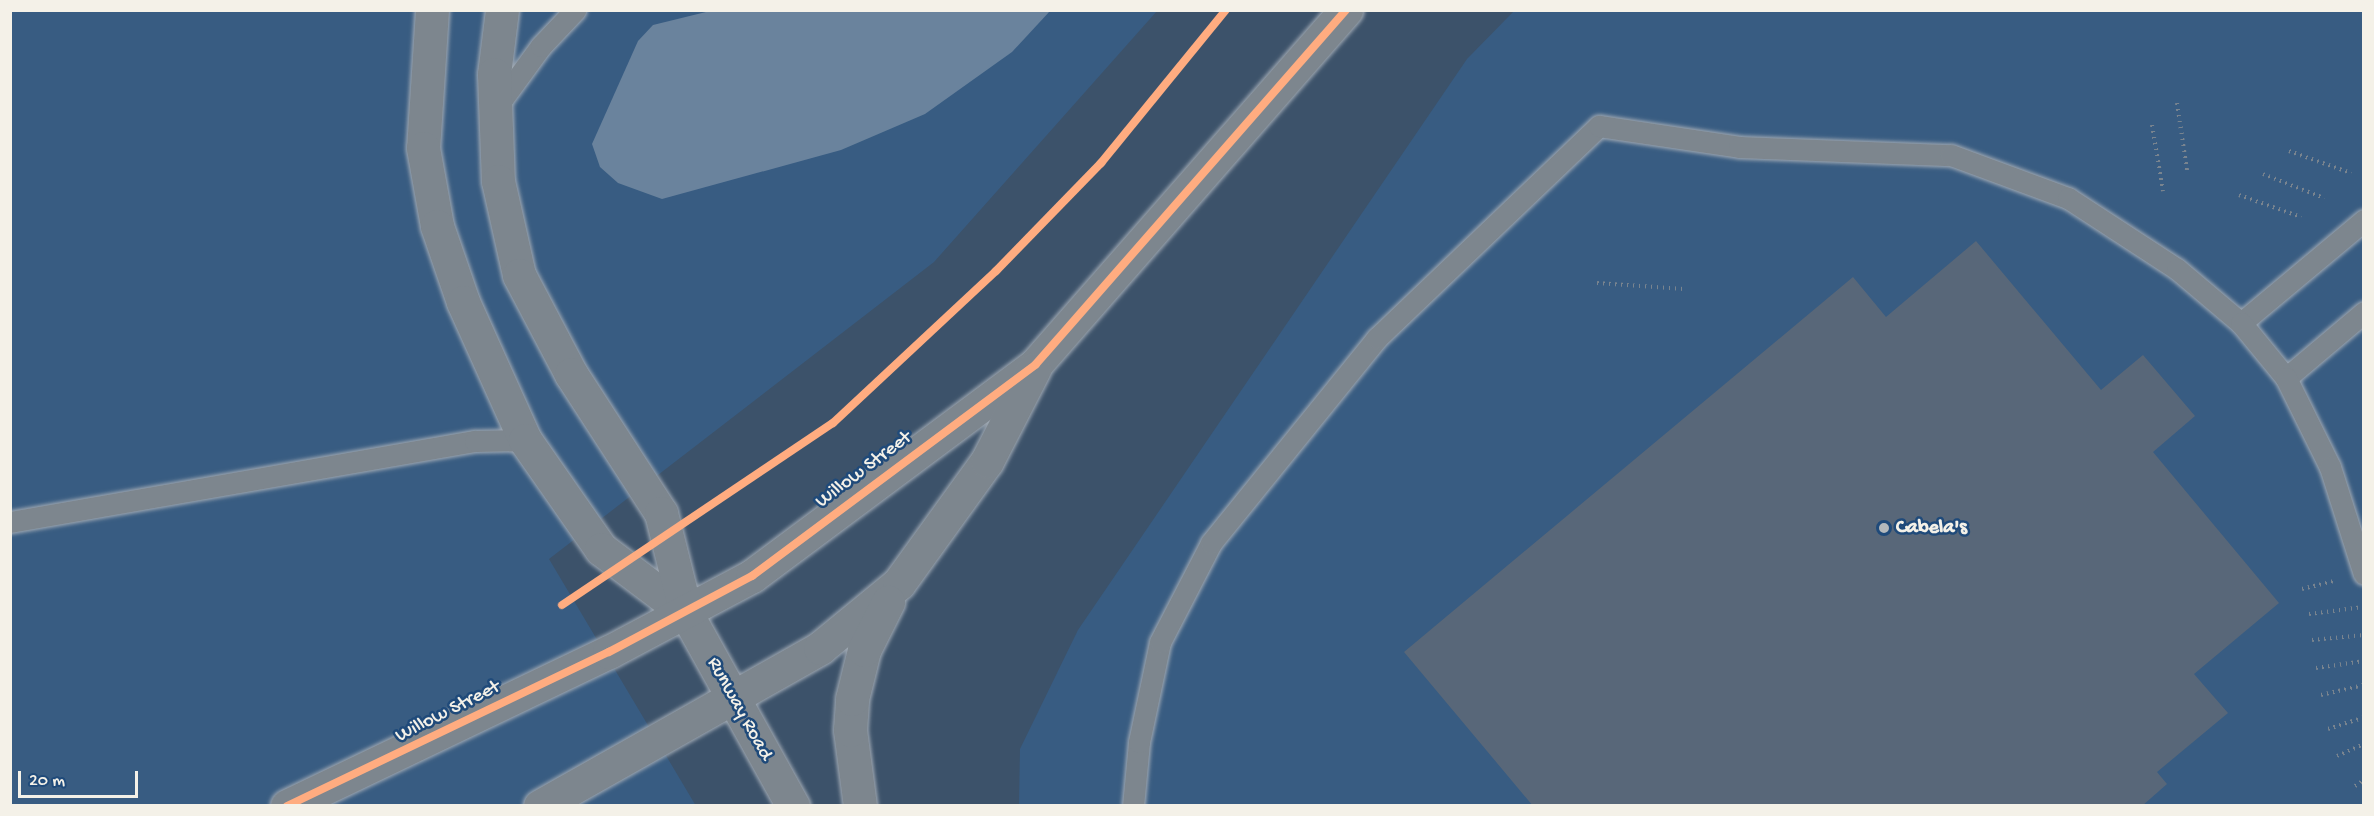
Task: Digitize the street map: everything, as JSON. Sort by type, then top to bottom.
[{"type":"street","points":[[432,10],[423,148],[436,226],[463,302],[525,440],[601,549],[686,614]]},
{"type":"street","points":[[502,10],[495,109],[498,181],[519,275],[571,374],[661,513],[686,614]]},
{"type":"street","name":"Willow Street","points":[[287,806],[686,614],[752,576],[1036,364],[1346,10]]},
{"type":"street","name":"Willow Street","points":[[540,806],[734,700],[820,648],[899,583],[987,460],[1036,364]]},
{"type":"street","points":[[860,806],[850,730],[855,683],[874,628],[899,583]]},
{"type":"street","name":"Runway Road","points":[[686,614],[793,806]]},
{"type":"lane","points":[[495,109],[541,46],[575,10]]},
{"type":"lane","points":[[1133,806],[1139,742],[1160,642],[1211,543],[1377,338],[1599,126],[1739,147],[1951,154],[2068,198],[2166,261],[2241,323],[2286,378],[2330,467],[2364,574]]},
{"type":"lane","points":[[2241,323],[2364,220]]},
{"type":"lane","points":[[2286,378],[2364,312]]},
{"type":"lane","points":[[10,522],[475,441],[525,440]]},
{"type":"path","points":[[2177,103],[2187,170]]},
{"type":"path","points":[[2152,125],[2163,191]]},
{"type":"path","points":[[2289,151],[2351,173]]},
{"type":"path","points":[[2263,174],[2324,198]]},
{"type":"path","points":[[2239,195],[2301,217]]},
{"type":"path","points":[[1596,283],[1684,290]]},
{"type":"path","points":[[2309,614],[2364,608]]},
{"type":"path","points":[[2312,640],[2364,634]]},
{"type":"path","points":[[2316,668],[2364,660]]},
{"type":"path","points":[[2321,695],[2364,686]]},
{"type":"path","points":[[2328,729],[2364,717]]},
{"type":"path","points":[[2337,756],[2364,744]]},
{"type":"path","points":[[2355,786],[2364,780]]},
{"type":"shaded area","points":[[1050,10],[1012,52],[925,114],[841,150],[662,199],[618,183],[600,167],[592,144],[638,41],[653,25],[710,11]]},
{"type":"shaded area","points":[[10,11],[1157,11],[934,262],[549,559],[696,806],[11,805]]},
{"type":"shaded area","name":"Cabela's","points":[[1514,11],[2363,11],[2363,805],[1019,806],[1020,749],[1078,630],[1467,59]]},
{"type":"building","name":"Cabela's","points":[[1976,241],[2101,390],[2143,355],[2195,416],[2153,452],[2279,603],[2194,674],[2228,713],[2157,772],[2167,784],[2142,806],[1533,806],[1404,652],[1853,277],[1886,317]]},
{"type":"cycle path","points":[[562,605],[833,423],[996,271],[1101,163],[1226,10]]},
{"type":"cycle path","points":[[287,806],[609,652],[752,576],[1036,364],[1346,10]]},
{"type":"place","name":"Cabela's","points":[[1884,528]]}]
